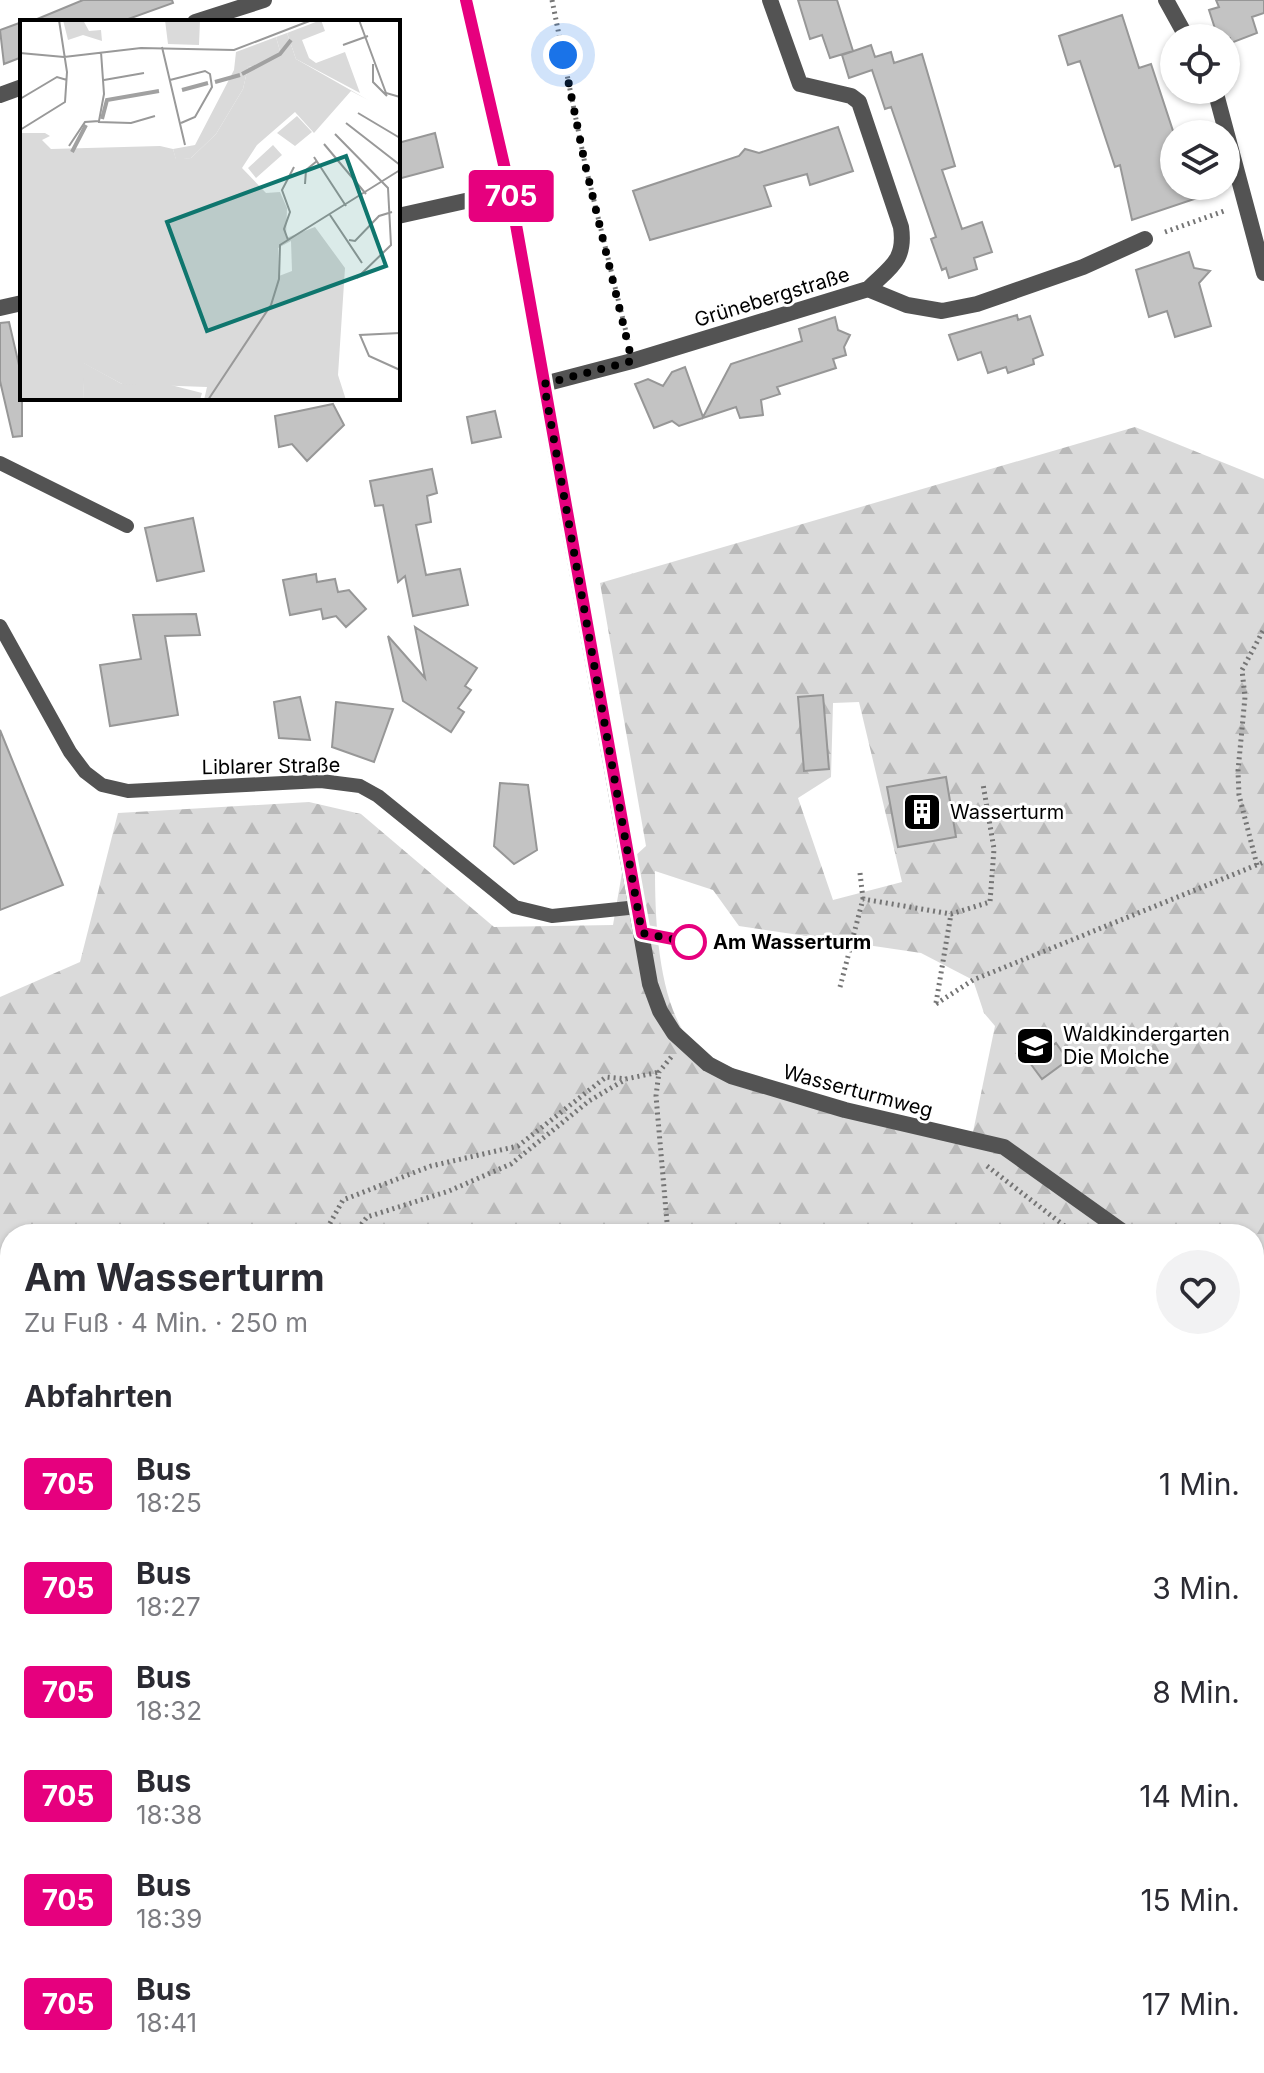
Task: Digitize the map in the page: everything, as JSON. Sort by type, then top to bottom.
[{"type":"street","points":[[201,20],[264,0]]},
{"type":"street","points":[[466,0],[510,191],[642,933]]},
{"type":"street","points":[[770,0],[800,84],[851,96],[859,102],[901,227],[904,245],[901,256],[868,289]]},
{"type":"street","points":[[1166,0],[1179,24]]},
{"type":"street","points":[[0,95],[20,88]]},
{"type":"street","points":[[1219,104],[1264,273]]},
{"type":"street","points":[[400,216],[510,191]]},
{"type":"street","name":"Grünebergstraße","points":[[544,384],[632,361],[868,289],[907,305],[942,311],[965,307],[1008,295],[1083,267],[1145,239]]},
{"type":"street","points":[[0,308],[20,303]]},
{"type":"street","name":"Wasserturmweg","points":[[642,933],[650,984],[660,1011],[683,1043],[731,1076],[845,1110],[1004,1147],[1112,1224]]},
{"type":"lane","points":[[0,463],[127,526]]},
{"type":"lane","name":"Liblarer Straße","points":[[0,626],[70,752],[102,785],[128,791],[321,781],[360,786],[378,796],[515,907],[552,916],[638,907]]},
{"type":"lane","points":[[642,933],[694,943]]},
{"type":"path","points":[[552,0],[585,164],[632,361]]},
{"type":"path","points":[[1145,239],[1248,204]]},
{"type":"path","points":[[1257,865],[1239,795],[1238,771],[1245,697],[1242,670],[1264,629]]},
{"type":"path","points":[[863,899],[951,914],[990,902],[994,849],[983,784]]},
{"type":"path","points":[[951,914],[936,1004],[973,980],[1264,862]]},
{"type":"path","points":[[840,987],[863,899],[860,873]]},
{"type":"path","points":[[667,1224],[656,1096],[659,1072],[683,1043]]},
{"type":"path","points":[[330,1224],[343,1200],[431,1166],[518,1146],[606,1077],[626,1079],[659,1072]]},
{"type":"path","points":[[362,1224],[367,1217],[449,1191],[511,1164],[589,1101],[626,1079]]},
{"type":"path","points":[[964,1138],[981,1162],[1062,1224]]},
{"type":"green space","points":[[1135,427],[1264,479],[1264,1224],[0,1224],[0,997],[80,962],[118,813],[309,802],[361,814],[494,927],[613,925],[623,867],[646,846],[600,583]],"holes":[[[859,702],[902,882],[833,900],[798,798],[831,777],[833,703]],[[655,871],[713,890],[739,926],[921,953],[973,980],[984,1013],[995,1026],[973,1132],[816,1098],[734,1069],[703,1051],[683,1031],[668,995],[657,932]]]},
{"type":"building","points":[[83,0],[172,0],[173,3],[126,20],[35,20]]},
{"type":"building","points":[[798,0],[837,0],[853,51],[830,58],[822,35],[810,39]]},
{"type":"building","points":[[1216,0],[1264,0],[1264,13],[1252,17],[1257,33],[1240,40],[1240,24],[1214,24],[1209,10],[1219,7]]},
{"type":"building","points":[[1122,15],[1139,68],[1151,64],[1160,91],[1160,104],[1164,104],[1169,120],[1160,120],[1160,200],[1191,200],[1132,220],[1120,165],[1115,167],[1080,61],[1068,65],[1059,36]]},
{"type":"building","points":[[20,23],[20,58],[4,64],[0,30]]},
{"type":"building","points":[[871,45],[875,57],[891,52],[894,63],[922,54],[955,166],[942,170],[962,229],[982,222],[992,252],[974,258],[977,269],[949,278],[946,268],[942,270],[931,239],[936,237],[891,107],[885,109],[872,70],[849,78],[842,55]]},
{"type":"building","points":[[838,127],[853,171],[810,185],[807,174],[764,186],[771,206],[650,240],[633,191],[739,156],[745,149],[759,153]]},
{"type":"building","points":[[435,133],[443,167],[400,178],[400,142]]},
{"type":"building","points":[[1189,252],[1194,268],[1210,271],[1199,283],[1211,326],[1175,337],[1167,311],[1149,317],[1136,270]]},
{"type":"building","points":[[1017,315],[1018,320],[1030,316],[1043,355],[1033,359],[1034,364],[1008,373],[1006,367],[988,373],[981,352],[958,360],[949,335]]},
{"type":"building","points":[[835,317],[838,330],[850,335],[844,347],[846,355],[833,359],[836,368],[777,387],[780,394],[761,400],[763,415],[740,418],[736,407],[679,426],[672,421],[654,428],[635,384],[648,379],[663,386],[672,372],[685,367],[703,417],[731,364],[802,341],[799,329]]},
{"type":"building","points":[[9,322],[20,369],[22,436],[13,437],[0,381],[0,323]]},
{"type":"building","points":[[333,404],[344,425],[307,461],[292,444],[279,447],[275,416]]},
{"type":"building","points":[[495,411],[501,437],[472,443],[467,417]]},
{"type":"building","points":[[432,469],[437,493],[427,496],[431,522],[416,525],[426,575],[460,569],[468,605],[413,616],[405,576],[398,582],[383,505],[375,506],[370,481]]},
{"type":"building","points":[[193,518],[204,571],[157,581],[145,528]]},
{"type":"building","points":[[316,574],[317,582],[335,579],[338,592],[349,590],[366,609],[346,627],[336,616],[323,619],[321,609],[290,615],[283,580]]},
{"type":"building","points":[[196,614],[200,635],[165,636],[178,715],[110,726],[100,665],[141,659],[133,615]]},
{"type":"building","points":[[415,627],[477,668],[465,686],[471,690],[458,708],[464,712],[451,732],[403,701],[388,636],[425,678]]},
{"type":"building","points":[[823,695],[829,769],[804,771],[798,697]]},
{"type":"building","points":[[300,697],[310,740],[279,738],[274,702]]},
{"type":"building","points":[[336,702],[393,709],[374,762],[332,747]]},
{"type":"building","points":[[0,730],[63,885],[0,910]]},
{"type":"building","name":"Wasserturm","points":[[946,777],[956,837],[898,847],[887,787]]},
{"type":"building","points":[[500,783],[528,785],[537,850],[514,864],[494,846]]},
{"type":"building","points":[[1056,1043],[1068,1060],[1042,1079],[1030,1063]]},
{"type":"bus line","name":"705","points":[[466,0],[510,191],[642,933],[694,943]]},
{"type":"place","name":"Wasserturm","points":[[922,812]]},
{"type":"place","name":"Am Wasserturm","points":[[689,942]]},
{"type":"place","name":"Waldkindergarten Die Molche","points":[[1035,1046]]},
{"type":"route","points":[[563,55],[585,164],[632,361],[544,384],[642,933],[689,942]]}]
